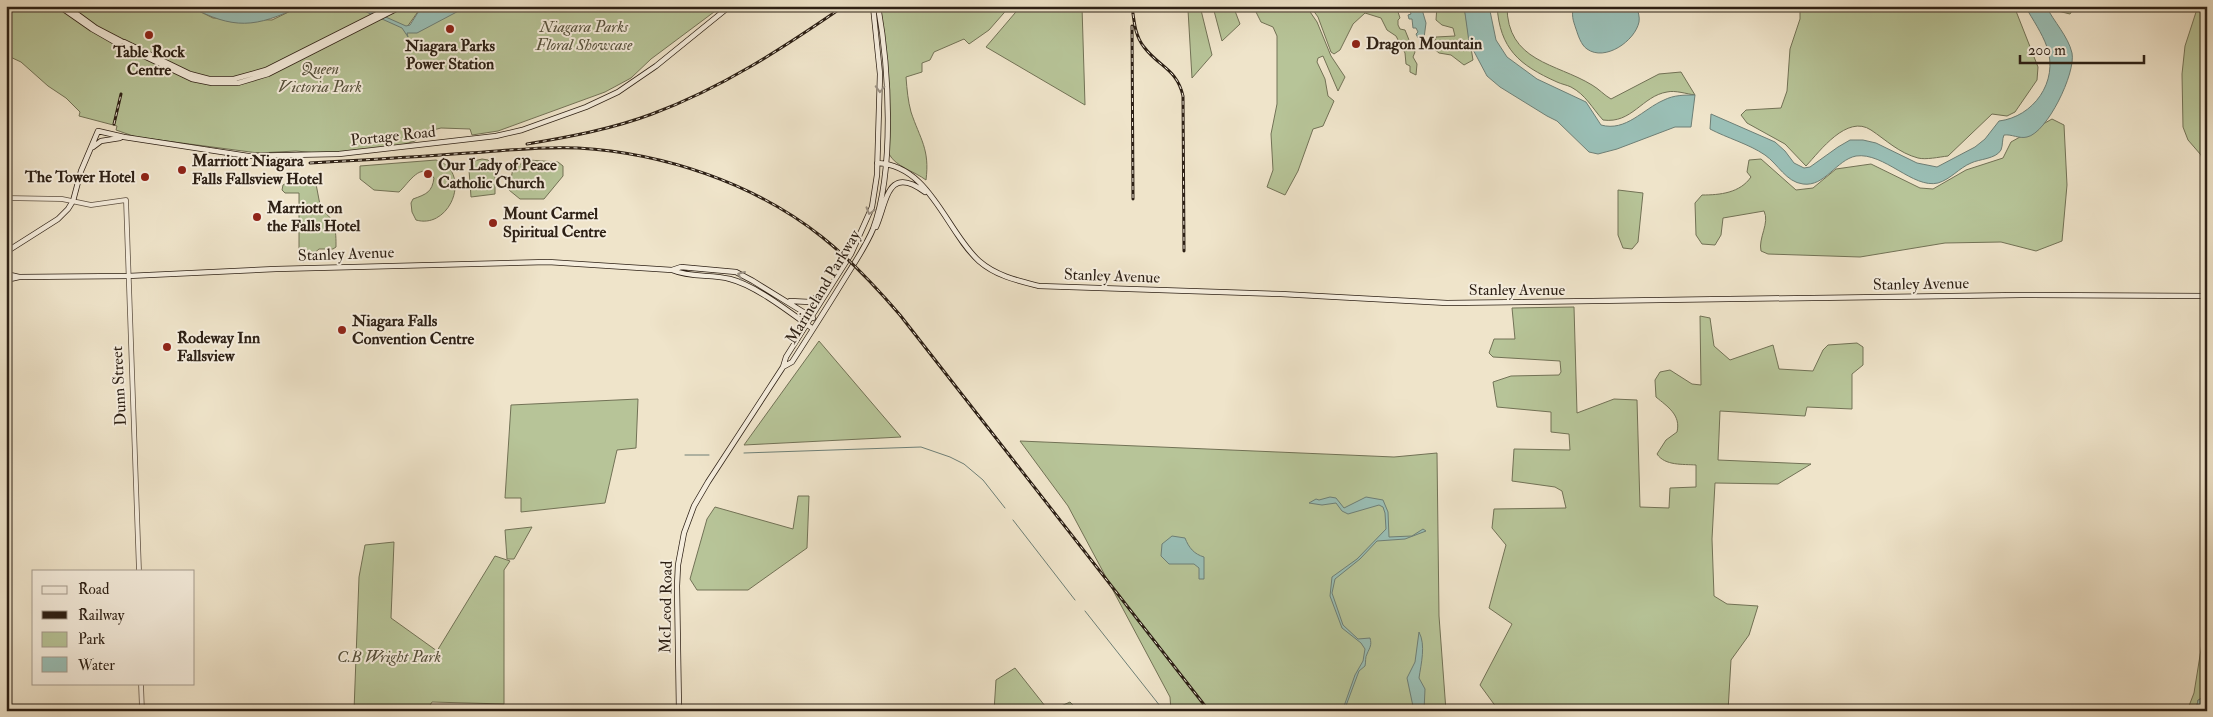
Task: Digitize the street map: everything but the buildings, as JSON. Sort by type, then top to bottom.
[{"type":"main road","points":[[59,6],[94,31],[189,78],[212,83],[238,83],[268,74],[393,6]]},
{"type":"main road","points":[[66,6],[122,44]]},
{"type":"main road","points":[[377,16],[384,16],[402,6]]},
{"type":"main road","name":"Portage Road","points":[[73,201],[81,171],[98,131],[124,137],[248,156],[339,154],[496,136],[522,130],[586,107],[618,92],[656,66],[730,6]]},
{"type":"main road","name":"Marineland Parkway","points":[[694,506],[783,367],[786,357],[851,254],[868,220],[874,197],[878,163],[880,67],[873,6]]},
{"type":"main road","name":"Marineland Parkway","points":[[783,367],[792,362],[859,256],[872,230],[878,211],[885,163],[886,82],[878,6]]},
{"type":"main road","points":[[91,149],[101,141],[124,137]]},
{"type":"main road","name":"Stanley Avenue","points":[[878,163],[885,163],[905,171],[919,182],[980,262],[1015,280],[1039,286],[1447,303],[2021,295],[2207,296]]},
{"type":"main road","points":[[859,256],[871,238],[887,192],[892,187],[901,183],[909,183],[930,196]]},
{"type":"main road","points":[[6,252],[58,219],[73,201]]},
{"type":"main road","name":"Stanley Avenue","points":[[6,280],[19,277],[128,276],[284,268],[548,262],[672,270],[683,274],[721,277],[739,282],[813,329]]},
{"type":"main road","name":"Stanley Avenue","points":[[672,270],[682,267],[736,272],[784,299],[818,322]]},
{"type":"main road","name":"Stanley Avenue","points":[[6,274],[19,277]]},
{"type":"main road","points":[[784,299],[797,303],[810,302],[833,282]]},
{"type":"main road","name":"McLeod Road","points":[[679,711],[678,565],[684,533],[694,506]]},
{"type":"street","points":[[6,198],[57,198],[73,201]]},
{"type":"street","name":"Dunn Street","points":[[73,201],[91,205],[126,200],[139,570]]},
{"type":"street","points":[[141,684],[142,711]]},
{"type":"green space","name":"Queen Victoria Park","points":[[6,6],[189,6],[213,18],[272,20],[301,6],[422,6],[407,27],[467,6],[722,6],[651,59],[631,78],[605,92],[498,131],[472,135],[470,129],[441,128],[425,132],[415,141],[388,149],[327,154],[296,151],[258,153],[136,137],[116,130],[117,126],[79,116],[80,112],[66,98],[48,86],[21,62],[6,55]]},
{"type":"green space","points":[[880,6],[1010,6],[989,30],[969,44],[964,39],[934,52],[930,60],[922,63],[922,72],[906,77],[911,112],[921,137],[927,160],[926,180],[901,166],[889,154],[889,97]]},
{"type":"green space","points":[[1021,6],[1200,6],[1212,55],[1192,78],[1188,10],[1082,7],[1085,105],[986,47]]},
{"type":"green space","points":[[1229,6],[1235,11],[1240,24],[1222,41],[1213,7]]},
{"type":"green space","points":[[1253,6],[1306,6],[1317,22],[1331,56],[1345,77],[1338,91],[1323,56],[1318,58],[1317,62],[1325,79],[1328,96],[1334,101],[1323,126],[1313,129],[1298,171],[1285,195],[1267,187],[1273,170],[1271,134],[1277,104],[1277,36],[1273,27],[1261,22]]},
{"type":"green space","points":[[1310,6],[1396,6],[1400,18],[1398,25],[1400,29],[1405,30],[1409,40],[1408,46],[1413,48],[1415,52],[1413,57],[1417,64],[1416,75],[1410,72],[1410,66],[1406,64],[1405,53],[1396,36],[1387,30],[1381,18],[1365,13],[1353,24],[1340,50],[1334,54],[1331,52],[1318,17]]},
{"type":"green space","points":[[1437,6],[1464,6],[1473,60],[1464,65],[1451,55],[1439,53],[1433,48],[1436,37],[1455,36],[1453,28],[1442,25],[1436,20]]},
{"type":"green space","points":[[1497,6],[1507,6],[1509,25],[1515,39],[1524,50],[1549,65],[1592,85],[1611,99],[1659,74],[1681,72],[1695,95],[1667,92],[1651,99],[1622,118],[1603,120],[1576,90],[1544,76],[1522,62],[1514,54],[1502,34]]},
{"type":"green space","points":[[1800,6],[2014,6],[2038,67],[2037,80],[2015,112],[2007,116],[1992,114],[1948,156],[1929,159],[1911,156],[1862,126],[1844,130],[1835,136],[1806,166],[1785,144],[1747,123],[1741,115],[1746,110],[1781,108],[1787,91],[1790,49],[1800,19]]},
{"type":"green space","points":[[2050,6],[2075,6],[2070,14],[2054,10]]},
{"type":"green space","points":[[2198,6],[2207,6],[2207,180],[2201,155],[2188,140],[2183,127],[2182,74],[2185,46]]},
{"type":"green space","points":[[2052,119],[2064,125],[2067,185],[2062,241],[2036,251],[2001,242],[1945,243],[1860,257],[1768,254],[1761,251],[1761,241],[1766,220],[1764,211],[1723,218],[1721,235],[1715,245],[1702,244],[1696,235],[1695,203],[1702,195],[1723,194],[1741,187],[1751,177],[1747,172],[1749,160],[1761,159],[1796,190],[1813,188],[1836,169],[1871,164],[1920,188],[1933,189],[1966,170],[2003,158],[2011,142]]},
{"type":"green space","points":[[436,160],[447,166],[453,175],[455,186],[453,198],[447,208],[439,216],[428,221],[416,220],[412,212],[411,203],[413,199],[425,194],[432,186],[434,178],[429,173],[424,171],[415,175],[399,192],[374,190],[360,179],[360,166]]},
{"type":"green space","points":[[488,160],[495,172],[495,194],[471,197],[469,170],[474,161]]},
{"type":"green space","points":[[528,160],[558,162],[563,166],[563,176],[544,199],[520,199],[509,190],[513,168]]},
{"type":"green space","points":[[310,178],[316,184],[321,210],[330,217],[334,226],[336,247],[333,249],[319,249],[304,262],[299,261],[299,193],[285,193],[282,190],[283,185],[293,179]]},
{"type":"green space","points":[[1618,190],[1643,193],[1638,242],[1632,249],[1623,248],[1618,235]]},
{"type":"green space","points":[[1574,307],[1577,413],[1614,399],[1637,400],[1640,507],[1669,508],[1670,488],[1696,487],[1696,465],[1665,461],[1657,454],[1666,440],[1677,432],[1678,426],[1672,412],[1656,397],[1655,380],[1660,372],[1670,370],[1692,384],[1701,385],[1700,316],[1710,318],[1714,346],[1730,360],[1773,345],[1779,369],[1813,371],[1823,350],[1828,345],[1857,343],[1863,347],[1863,365],[1852,374],[1852,409],[1807,407],[1805,416],[1720,411],[1718,460],[1811,464],[1778,484],[1715,483],[1712,539],[1714,596],[1727,604],[1758,606],[1749,635],[1731,660],[1728,711],[1557,711],[1555,707],[1545,711],[1499,711],[1480,685],[1512,624],[1489,608],[1506,545],[1492,528],[1494,509],[1566,508],[1562,491],[1555,487],[1512,481],[1514,449],[1570,450],[1569,434],[1551,432],[1551,412],[1497,407],[1493,382],[1511,376],[1559,375],[1561,372],[1560,361],[1493,357],[1489,353],[1494,339],[1515,339],[1512,308]]},
{"type":"green space","points":[[819,341],[901,437],[744,445]]},
{"type":"green space","points":[[638,399],[636,448],[617,450],[605,503],[521,512],[521,498],[505,498],[511,405]]},
{"type":"green space","points":[[1020,441],[1394,457],[1437,453],[1439,616],[1446,711],[1171,711],[1170,697],[1068,506]]},
{"type":"green space","points":[[798,496],[809,496],[807,548],[748,590],[697,590],[690,579],[707,519],[715,507],[793,529]]},
{"type":"green space","points":[[532,527],[514,559],[507,559],[505,530]]},
{"type":"green space","name":"C.B Wright Park","points":[[394,542],[391,618],[437,651],[495,556],[510,561],[504,570],[504,704],[432,702],[426,711],[354,711],[359,577],[365,545]]},
{"type":"green space","points":[[2207,612],[2207,691],[2198,700],[2197,705],[2200,706],[2200,711],[2187,711],[2194,693]]},
{"type":"green space","points":[[1015,668],[1049,711],[994,711],[996,680]]},
{"type":"green space","points":[[1070,702],[1079,711],[1050,711]]},
{"type":"water","points":[[189,6],[301,6],[270,19],[245,23],[219,19]]},
{"type":"water","points":[[353,6],[361,6],[406,26],[410,25],[422,6],[468,6],[417,33],[407,33],[408,37],[402,28]]},
{"type":"water","points":[[1408,6],[1421,6],[1426,23],[1424,38],[1418,38],[1416,28],[1413,28],[1412,19],[1409,19],[1408,15],[1411,14]]},
{"type":"water","points":[[1464,6],[1489,6],[1496,40],[1507,57],[1537,79],[1586,102],[1601,125],[1610,126],[1626,123],[1668,98],[1695,95],[1691,127],[1675,127],[1617,149],[1598,154],[1589,152],[1557,121],[1500,87],[1487,76],[1469,42]]},
{"type":"water","points":[[1574,6],[1636,6],[1639,22],[1632,36],[1618,48],[1602,53],[1594,52],[1587,49],[1580,40],[1573,18]]},
{"type":"water","points":[[2025,6],[2046,6],[2070,47],[2072,62],[2065,87],[2051,114],[2035,133],[2027,137],[2004,135],[2002,148],[1999,153],[1967,165],[1938,183],[1919,181],[1877,159],[1867,156],[1856,156],[1842,162],[1818,181],[1811,184],[1797,183],[1759,151],[1710,129],[1711,114],[1775,142],[1794,163],[1804,168],[1810,167],[1850,140],[1876,143],[1917,163],[1937,167],[1975,147],[1985,139],[1999,121],[2023,113],[2040,96],[2046,85],[2050,60],[2045,42]]},
{"type":"water","points":[[1366,497],[1383,500],[1388,512],[1389,537],[1412,536],[1423,529],[1426,531],[1405,539],[1377,541],[1360,559],[1335,579],[1332,593],[1343,625],[1358,639],[1370,638],[1371,642],[1365,666],[1359,671],[1344,711],[1343,709],[1355,675],[1363,661],[1365,649],[1361,643],[1342,628],[1330,596],[1332,577],[1357,559],[1386,529],[1385,513],[1383,507],[1379,505],[1348,514],[1342,511],[1336,503],[1322,505],[1309,503],[1316,499],[1336,498],[1344,508]]},
{"type":"water","points":[[1172,536],[1185,538],[1192,550],[1204,557],[1204,579],[1199,579],[1199,568],[1194,564],[1169,564],[1161,556],[1162,544]]},
{"type":"water","points":[[1419,632],[1423,649],[1419,678],[1425,689],[1424,711],[1414,711],[1407,678],[1415,662]]},
{"type":"water","points":[[2207,692],[2207,711],[2201,711],[2201,706],[2197,705],[2198,700],[2203,698]]},
{"type":"waterway","points":[[744,453],[921,447],[964,464],[983,480],[1005,508]]},
{"type":"waterway","points":[[685,455],[709,455]]},
{"type":"waterway","points":[[1013,520],[1075,600]]},
{"type":"waterway","points":[[1085,611],[1164,711]]},
{"type":"railway","points":[[527,144],[606,128],[678,104],[751,66],[844,6]]},
{"type":"railway","points":[[1132,6],[1135,28],[1141,43],[1172,74],[1183,96],[1184,251]]},
{"type":"railway","points":[[1132,26],[1133,199]]},
{"type":"railway","points":[[114,124],[121,94]]},
{"type":"railway","points":[[310,163],[536,148],[578,148],[610,151],[643,156],[707,174],[738,186],[796,218],[843,255],[900,315],[1209,711]]},
{"type":"place","name":"Niagara Parks Power Station","points":[[450,29]]},
{"type":"place","name":"Table Rock Centre","points":[[149,35]]},
{"type":"place","name":"Dragon Mountain","points":[[1356,44]]},
{"type":"place","name":"Marriott Niagara Falls Fallsview Hotel","points":[[182,170]]},
{"type":"place","name":"Our Lady of Peace Catholic Church","points":[[428,174]]},
{"type":"place","name":"The Tower Hotel","points":[[145,177]]},
{"type":"place","name":"Marriott on the Falls Hotel","points":[[257,217]]},
{"type":"place","name":"Mount Carmel Spiritual Centre","points":[[493,223]]},
{"type":"place","name":"Niagara Falls Convention Centre","points":[[342,330]]},
{"type":"place","name":"Rodeway Inn Fallsview","points":[[167,347]]},
{"type":"park label","name":"Niagara Parks Floral Showcase","points":[[584,36]]}]
